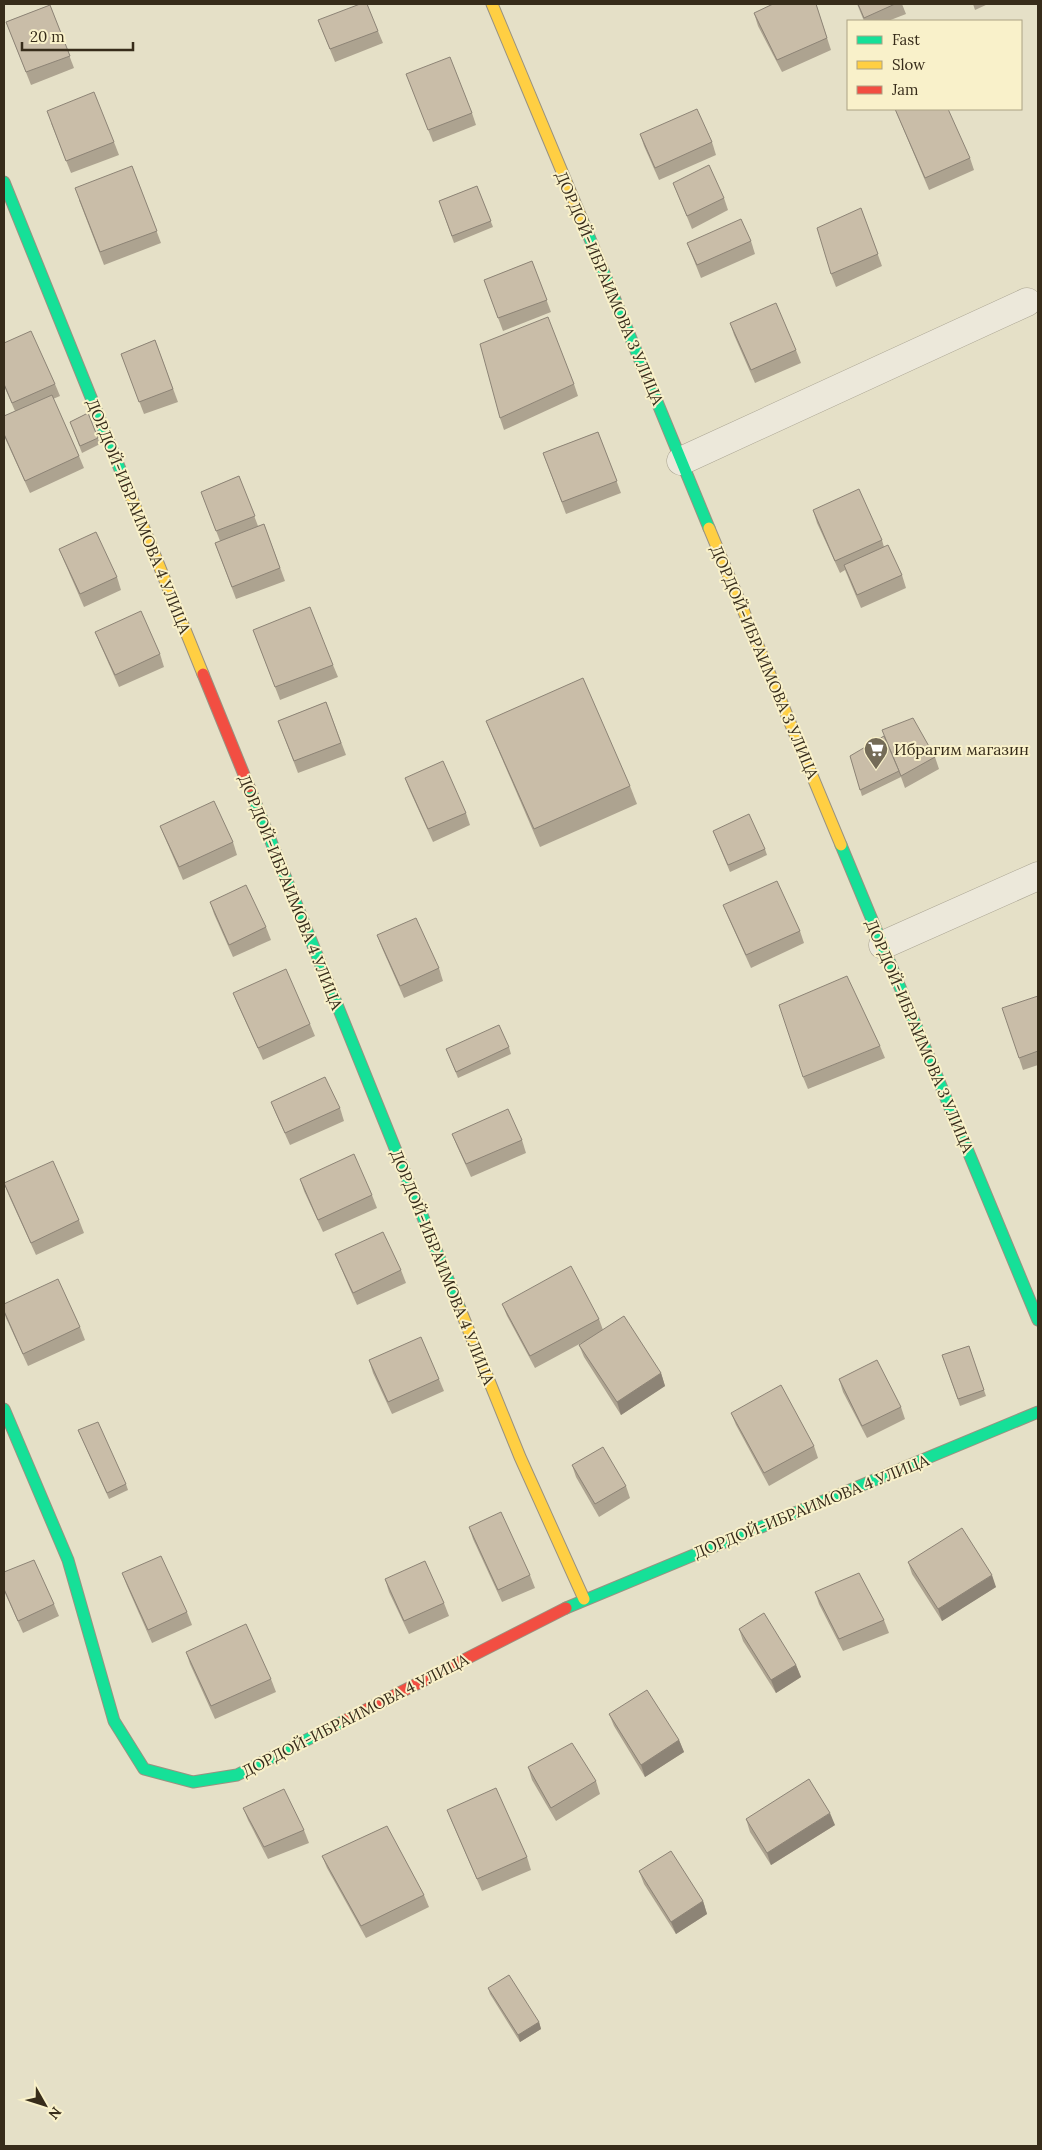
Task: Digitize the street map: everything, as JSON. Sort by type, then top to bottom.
[{"type":"street","name":"ДОРДОЙ-ИБРАИМОВА 3 УЛИЦА","points":[[492,4],[1038,1320]]},
{"type":"street","name":"ДОРДОЙ-ИБРАИМОВА 4 УЛИЦА","points":[[4,182],[520,1457],[584,1600]]},
{"type":"street","points":[[682,461],[1027,302]]},
{"type":"street","points":[[883,945],[1038,876]]},
{"type":"street","name":"ДОРДОЙ-ИБРАИМОВА 4 УЛИЦА","points":[[4,1409],[68,1560],[114,1721],[144,1769],[193,1782],[238,1775],[584,1600],[1038,1412]]},
{"type":"building","points":[[360,4],[367,4],[378,31],[330,49],[318,20]]},
{"type":"building","points":[[773,4],[816,4],[827,38],[777,60],[754,13]]},
{"type":"building","points":[[858,4],[895,4],[864,18]]},
{"type":"building","points":[[50,5],[70,56],[26,72],[6,22]]},
{"type":"building","points":[[450,57],[472,113],[428,130],[406,74]]},
{"type":"building","points":[[94,92],[114,142],[66,161],[47,111]]},
{"type":"building","points":[[697,109],[712,142],[655,168],[640,134]]},
{"type":"building","points":[[895,110],[948,110],[970,158],[925,178]]},
{"type":"building","points":[[709,165],[724,198],[687,216],[673,183]]},
{"type":"building","points":[[132,166],[157,231],[100,252],[75,188]]},
{"type":"building","points":[[477,186],[491,221],[452,236],[439,201]]},
{"type":"building","points":[[861,208],[878,254],[831,274],[817,228]]},
{"type":"building","points":[[741,219],[751,241],[697,265],[687,243]]},
{"type":"building","points":[[532,261],[547,300],[498,318],[484,280]]},
{"type":"building","points":[[776,303],[796,350],[751,370],[730,323]]},
{"type":"building","points":[[548,317],[574,384],[500,418],[480,344]]},
{"type":"building","points":[[31,331],[55,384],[12,403],[4,384],[4,343]]},
{"type":"building","points":[[155,340],[173,389],[139,402],[121,354]]},
{"type":"building","points":[[52,395],[79,456],[25,481],[4,434],[4,416]]},
{"type":"building","points":[[88,413],[98,438],[80,446],[70,422]]},
{"type":"building","points":[[598,432],[617,481],[562,502],[543,453]]},
{"type":"building","points":[[239,476],[255,516],[216,531],[201,492]]},
{"type":"building","points":[[859,489],[882,540],[835,561],[813,510]]},
{"type":"building","points":[[264,524],[280,568],[232,587],[215,543]]},
{"type":"building","points":[[96,532],[117,577],[80,594],[59,549]]},
{"type":"building","points":[[888,545],[902,575],[857,595],[844,565]]},
{"type":"building","points":[[310,607],[333,665],[275,687],[253,630]]},
{"type":"building","points":[[141,611],[160,654],[115,675],[95,632]]},
{"type":"building","points":[[583,678],[630,786],[534,829],[486,721]]},
{"type":"building","points":[[326,702],[341,743],[294,761],[278,721]]},
{"type":"building","points":[[913,718],[935,757],[901,776],[882,730]]},
{"type":"building","name":"Ибрагим магазин","points":[[884,736],[899,771],[860,790],[850,756]]},
{"type":"building","points":[[443,761],[466,813],[428,829],[405,778]]},
{"type":"building","points":[[214,801],[233,842],[179,867],[160,826]]},
{"type":"building","points":[[749,814],[765,849],[728,865],[713,831]]},
{"type":"building","points":[[777,881],[800,931],[746,955],[723,905]]},
{"type":"building","points":[[246,885],[266,927],[229,945],[210,902]]},
{"type":"building","points":[[416,918],[439,968],[400,986],[377,935]]},
{"type":"building","points":[[286,969],[310,1024],[258,1048],[233,993]]},
{"type":"building","points":[[847,976],[880,1046],[803,1077],[779,1005]]},
{"type":"building","points":[[1038,996],[1038,1051],[1019,1058],[1002,1008]]},
{"type":"building","points":[[499,1025],[509,1047],[456,1072],[446,1049]]},
{"type":"building","points":[[325,1077],[340,1108],[285,1133],[271,1102]]},
{"type":"building","points":[[508,1109],[522,1140],[466,1164],[452,1134]]},
{"type":"building","points":[[354,1154],[372,1195],[318,1220],[300,1179]]},
{"type":"building","points":[[53,1161],[79,1220],[31,1243],[4,1183]]},
{"type":"building","points":[[383,1232],[401,1270],[353,1293],[335,1254]]},
{"type":"building","points":[[571,1266],[599,1319],[530,1356],[502,1304]]},
{"type":"building","points":[[58,1279],[80,1327],[23,1354],[4,1311],[4,1304]]},
{"type":"building","points":[[624,1316],[661,1373],[617,1402],[579,1345]]},
{"type":"building","points":[[421,1337],[439,1379],[388,1402],[369,1360]]},
{"type":"building","points":[[969,1346],[984,1390],[958,1399],[942,1355]]},
{"type":"building","points":[[877,1360],[901,1407],[862,1426],[839,1379]]},
{"type":"building","points":[[781,1385],[814,1446],[764,1473],[731,1413]]},
{"type":"building","points":[[98,1422],[126,1484],[107,1493],[78,1430]]},
{"type":"building","points":[[603,1447],[626,1486],[595,1504],[572,1465]]},
{"type":"building","points":[[501,1512],[530,1575],[498,1590],[469,1527]]},
{"type":"building","points":[[962,1528],[992,1575],[938,1609],[908,1562]]},
{"type":"building","points":[[161,1556],[187,1612],[148,1630],[122,1573]]},
{"type":"building","points":[[34,1560],[54,1604],[18,1621],[4,1589],[4,1572]]},
{"type":"building","points":[[425,1561],[444,1603],[404,1621],[385,1579]]},
{"type":"building","points":[[859,1573],[884,1620],[839,1639],[815,1592]]},
{"type":"building","points":[[764,1613],[796,1665],[771,1680],[739,1629]]},
{"type":"building","points":[[246,1624],[271,1679],[211,1706],[186,1652]]},
{"type":"building","points":[[647,1690],[679,1740],[641,1765],[609,1714]]},
{"type":"building","points":[[572,1743],[596,1781],[551,1808],[528,1767]]},
{"type":"building","points":[[809,1779],[830,1813],[767,1853],[746,1819]]},
{"type":"building","points":[[496,1788],[527,1857],[477,1879],[447,1810]]},
{"type":"building","points":[[284,1789],[304,1830],[264,1847],[243,1808]]},
{"type":"building","points":[[387,1826],[424,1895],[361,1926],[322,1856]]},
{"type":"building","points":[[671,1851],[703,1901],[671,1922],[639,1871]]},
{"type":"building","points":[[509,1975],[539,2022],[518,2035],[488,1988]]},
{"type":"traffic: fast","points":[[4,182],[130,494]]},
{"type":"traffic: fast","points":[[583,222],[709,528]]},
{"type":"traffic: fast","points":[[249,787],[460,1309]]},
{"type":"traffic: fast","points":[[841,845],[1038,1320]]},
{"type":"traffic: fast","points":[[4,1409],[68,1560],[114,1721],[144,1769],[193,1782],[237,1775],[344,1721]]},
{"type":"traffic: fast","points":[[566,1608],[1038,1412]]},
{"type":"traffic: slow","points":[[492,4],[583,222]]},
{"type":"traffic: slow","points":[[130,494],[203,674]]},
{"type":"traffic: slow","points":[[709,528],[841,845]]},
{"type":"traffic: slow","points":[[460,1309],[520,1457],[584,1599]]},
{"type":"traffic: jam","points":[[203,674],[249,787]]},
{"type":"traffic: jam","points":[[344,1721],[566,1608]]},
{"type":"place","name":"Ибрагим магазин","points":[[876,770]]}]
